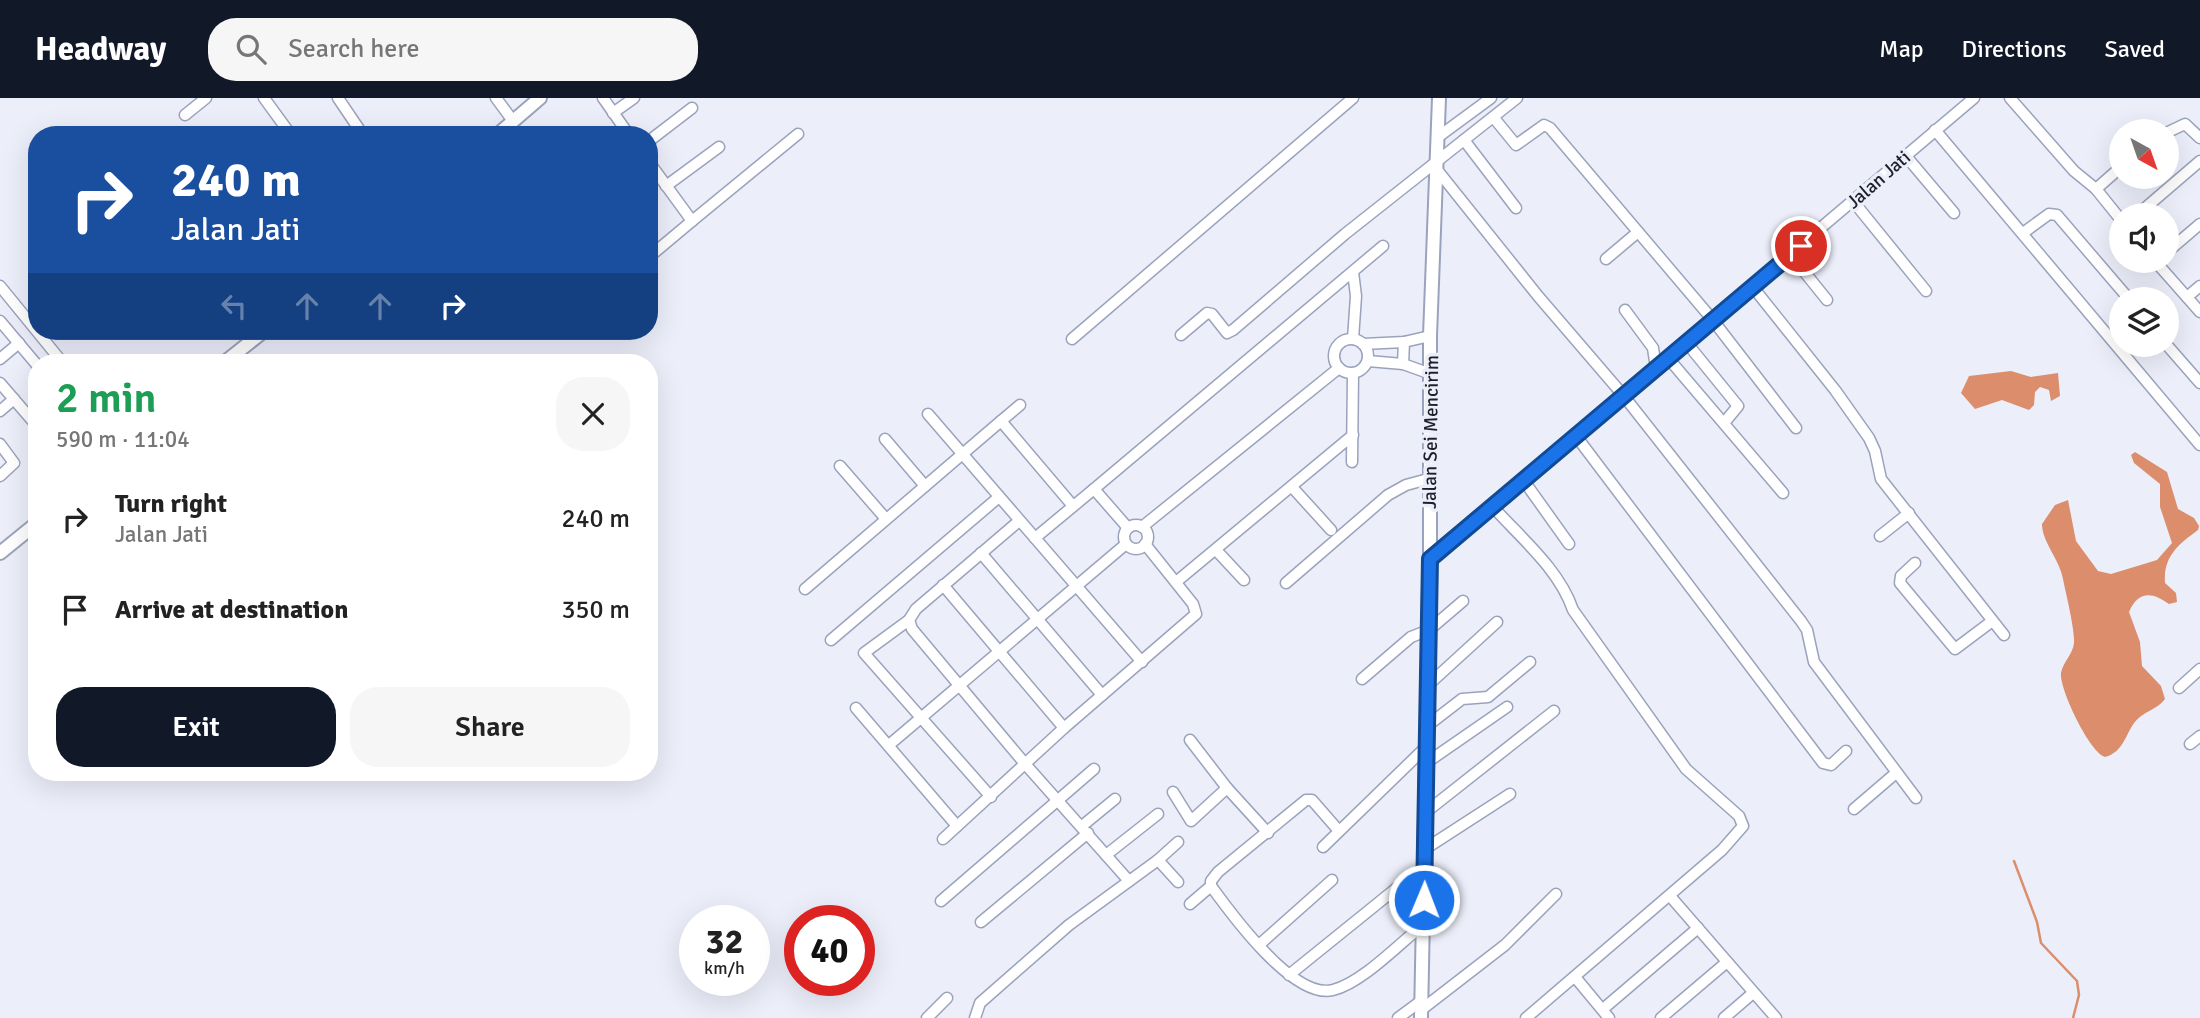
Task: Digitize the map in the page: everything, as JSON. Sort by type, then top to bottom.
[{"type":"street","points":[[185,115],[206,98]]},
{"type":"street","points":[[264,98],[284,126]]},
{"type":"street","points":[[338,98],[357,126]]},
{"type":"street","points":[[496,98],[513,121]]},
{"type":"street","points":[[507,126],[540,98]]},
{"type":"street","points":[[603,98],[622,126]]},
{"type":"street","points":[[613,113],[634,98]]},
{"type":"street","points":[[1072,339],[1353,98]]},
{"type":"street","name":"Jalan Sei Mencirim","points":[[1421,1010],[1430,559],[1430,336],[1439,98]]},
{"type":"street","points":[[1438,137],[1491,98]]},
{"type":"street","points":[[1181,335],[1207,313],[1212,314],[1227,333],[1233,330],[1438,166],[1464,140],[1517,98]]},
{"type":"street","points":[[2010,98],[2109,205]]},
{"type":"street","name":"Jalan Jati","points":[[1430,559],[1970,99]]},
{"type":"street","points":[[658,134],[692,108]]},
{"type":"street","points":[[1494,118],[1516,145],[1539,127],[1547,126],[1712,319],[1796,428]]},
{"type":"street","points":[[2179,127],[2185,124],[2200,138]]},
{"type":"street","points":[[1935,130],[2200,444]]},
{"type":"street","points":[[658,249],[798,134]]},
{"type":"street","points":[[1464,140],[1516,208]]},
{"type":"street","points":[[666,186],[719,147]]},
{"type":"street","points":[[1905,155],[1954,213]]},
{"type":"street","points":[[2151,203],[2200,161]]},
{"type":"street","points":[[1438,166],[1538,296],[1623,396],[1801,621],[1807,630],[1814,662],[1916,799]]},
{"type":"street","points":[[658,175],[692,221]]},
{"type":"street","points":[[2096,189],[2109,178]]},
{"type":"street","points":[[1853,201],[1926,291]]},
{"type":"street","points":[[2023,233],[2049,214],[2057,215],[2119,287]]},
{"type":"street","points":[[2179,242],[2200,224]]},
{"type":"street","points":[[1606,259],[1638,232]]},
{"type":"street","points":[[1035,538],[1383,246]]},
{"type":"street","points":[[1790,254],[1827,300]]},
{"type":"street","points":[[1353,272],[1356,296],[1353,339]]},
{"type":"street","points":[[2166,273],[2200,312]]},
{"type":"street","points":[[0,286],[28,320]]},
{"type":"street","points":[[1752,286],[1835,390],[1869,438],[1875,451],[1881,479],[2004,635]]},
{"type":"street","points":[[2187,298],[2200,286]]},
{"type":"street","points":[[1625,310],[1653,348],[1656,368]]},
{"type":"street","points":[[0,321],[28,354]]},
{"type":"street","points":[[1353,339],[1363,344],[1404,342],[1430,336]]},
{"type":"street","points":[[1353,339],[1338,346],[1334,357],[1339,368],[1353,373],[1363,369],[1368,361],[1363,344]]},
{"type":"street","points":[[44,340],[55,354]]},
{"type":"street","points":[[235,354],[253,340]]},
{"type":"street","points":[[1403,364],[1404,342]]},
{"type":"street","points":[[1686,342],[1738,406],[1724,423]]},
{"type":"street","points":[[0,359],[19,343]]},
{"type":"street","points":[[2177,357],[2200,383]]},
{"type":"street","points":[[1668,358],[1783,493]]},
{"type":"street","points":[[1368,361],[1403,364],[1431,374]]},
{"type":"street","points":[[1128,528],[1142,527],[1339,368]]},
{"type":"street","points":[[1352,462],[1353,373]]},
{"type":"street","points":[[0,383],[28,415]]},
{"type":"street","points":[[0,411],[14,399]]},
{"type":"street","points":[[805,589],[1020,405]]},
{"type":"street","points":[[928,414],[1142,662]]},
{"type":"street","points":[[1001,421],[1073,506]]},
{"type":"street","points":[[1176,582],[1353,435]]},
{"type":"street","points":[[1576,436],[1823,763],[1830,765],[1846,751]]},
{"type":"street","points":[[884,439],[925,486]]},
{"type":"street","points":[[0,444],[14,463],[0,475]]},
{"type":"street","points":[[840,466],[886,519]]},
{"type":"street","points":[[1286,583],[1388,495],[1406,485],[1428,480]]},
{"type":"street","points":[[1524,481],[1569,544]]},
{"type":"street","points":[[1292,487],[1331,530]]},
{"type":"street","points":[[1094,489],[1128,528]]},
{"type":"street","points":[[831,639],[999,497]]},
{"type":"street","points":[[1493,507],[1554,573],[1568,593],[1573,610],[1686,769],[1713,790],[1743,825],[1736,835],[1670,895],[1526,1018]]},
{"type":"street","points":[[1880,536],[1909,513]]},
{"type":"street","points":[[991,797],[864,656],[865,651],[909,620],[916,609],[1019,520]]},
{"type":"street","points":[[943,839],[1064,728],[1196,614],[1194,604],[1145,544],[1147,533],[1142,527]]},
{"type":"street","points":[[1126,544],[1124,534],[1128,528]]},
{"type":"street","points":[[0,553],[28,530]]},
{"type":"street","points":[[1126,544],[1135,548],[1145,544]]},
{"type":"street","points":[[889,745],[1126,544]]},
{"type":"street","points":[[1216,550],[1244,580]]},
{"type":"street","points":[[981,553],[1102,695]]},
{"type":"street","points":[[1915,563],[1900,576],[1900,583],[1955,649],[1992,622]]},
{"type":"street","points":[[943,585],[1064,728]]},
{"type":"street","points":[[1362,679],[1411,637],[1429,630],[1463,601]]},
{"type":"street","points":[[909,620],[912,629],[1026,765],[1129,881]]},
{"type":"street","points":[[1427,686],[1497,622]]},
{"type":"street","points":[[1427,726],[1462,699],[1488,697],[1530,662]]},
{"type":"street","points":[[2179,688],[2200,669]]},
{"type":"street","points":[[1426,763],[1507,707]]},
{"type":"street","points":[[856,708],[957,826]]},
{"type":"street","points":[[1426,812],[1553,711]]},
{"type":"street","points":[[2190,744],[2200,736]]},
{"type":"street","points":[[1190,740],[1227,788],[1268,833]]},
{"type":"street","points":[[1323,847],[1426,747]]},
{"type":"street","points":[[941,901],[1094,769]]},
{"type":"street","points":[[1854,808],[1896,774]]},
{"type":"street","points":[[1173,792],[1191,821],[1227,788]]},
{"type":"street","points":[[1425,849],[1510,793]]},
{"type":"street","points":[[981,922],[1115,799]]},
{"type":"street","points":[[1190,904],[1211,886],[1211,881],[1218,872],[1309,799],[1339,831]]},
{"type":"street","points":[[1106,855],[1158,814]]},
{"type":"street","points":[[975,1018],[980,1003],[1069,925],[1158,860],[1178,842]]},
{"type":"street","points":[[1158,860],[1178,882]]},
{"type":"street","points":[[1289,975],[1398,887],[1424,875]]},
{"type":"street","points":[[1260,944],[1332,880]]},
{"type":"street","points":[[1211,886],[1289,975],[1314,989],[1336,989],[1361,974],[1424,924]]},
{"type":"street","points":[[1398,1018],[1421,1010],[1505,945],[1556,894]]},
{"type":"street","points":[[1670,895],[1776,1018]]},
{"type":"street","points":[[1575,977],[1606,1014],[1698,928]]},
{"type":"street","points":[[1661,1018],[1727,962]]},
{"type":"street","points":[[1724,1018],[1753,993]]},
{"type":"street","points":[[927,1018],[947,998]]},
{"type":"street","points":[[1538,1009],[1545,1018]]},
{"type":"shaded area","points":[[2011,371],[2031,377],[2058,373],[2060,396],[2051,401],[2049,390],[2040,387],[2035,392],[2034,405],[2029,410],[2002,400],[1975,409],[1961,393],[1969,376]]},
{"type":"shaded area","points":[[2135,452],[2167,472],[2178,509],[2194,518],[2199,526],[2174,552],[2167,565],[2165,583],[2176,593],[2177,602],[2169,604],[2152,595],[2146,595],[2137,600],[2129,612],[2140,642],[2142,666],[2161,686],[2165,699],[2138,719],[2120,747],[2105,757],[2084,733],[2070,706],[2062,681],[2062,669],[2074,643],[2073,630],[2061,572],[2045,538],[2042,524],[2055,505],[2068,500],[2076,541],[2098,571],[2111,574],[2157,560],[2172,543],[2160,507],[2160,484],[2134,463],[2131,455]]},
{"type":"waterway","points":[[2014,861],[2037,922],[2041,943],[2077,981],[2079,995],[2073,1018]]},
{"type":"route","points":[[1424,900],[1430,559],[1774,266],[1801,246]]}]
